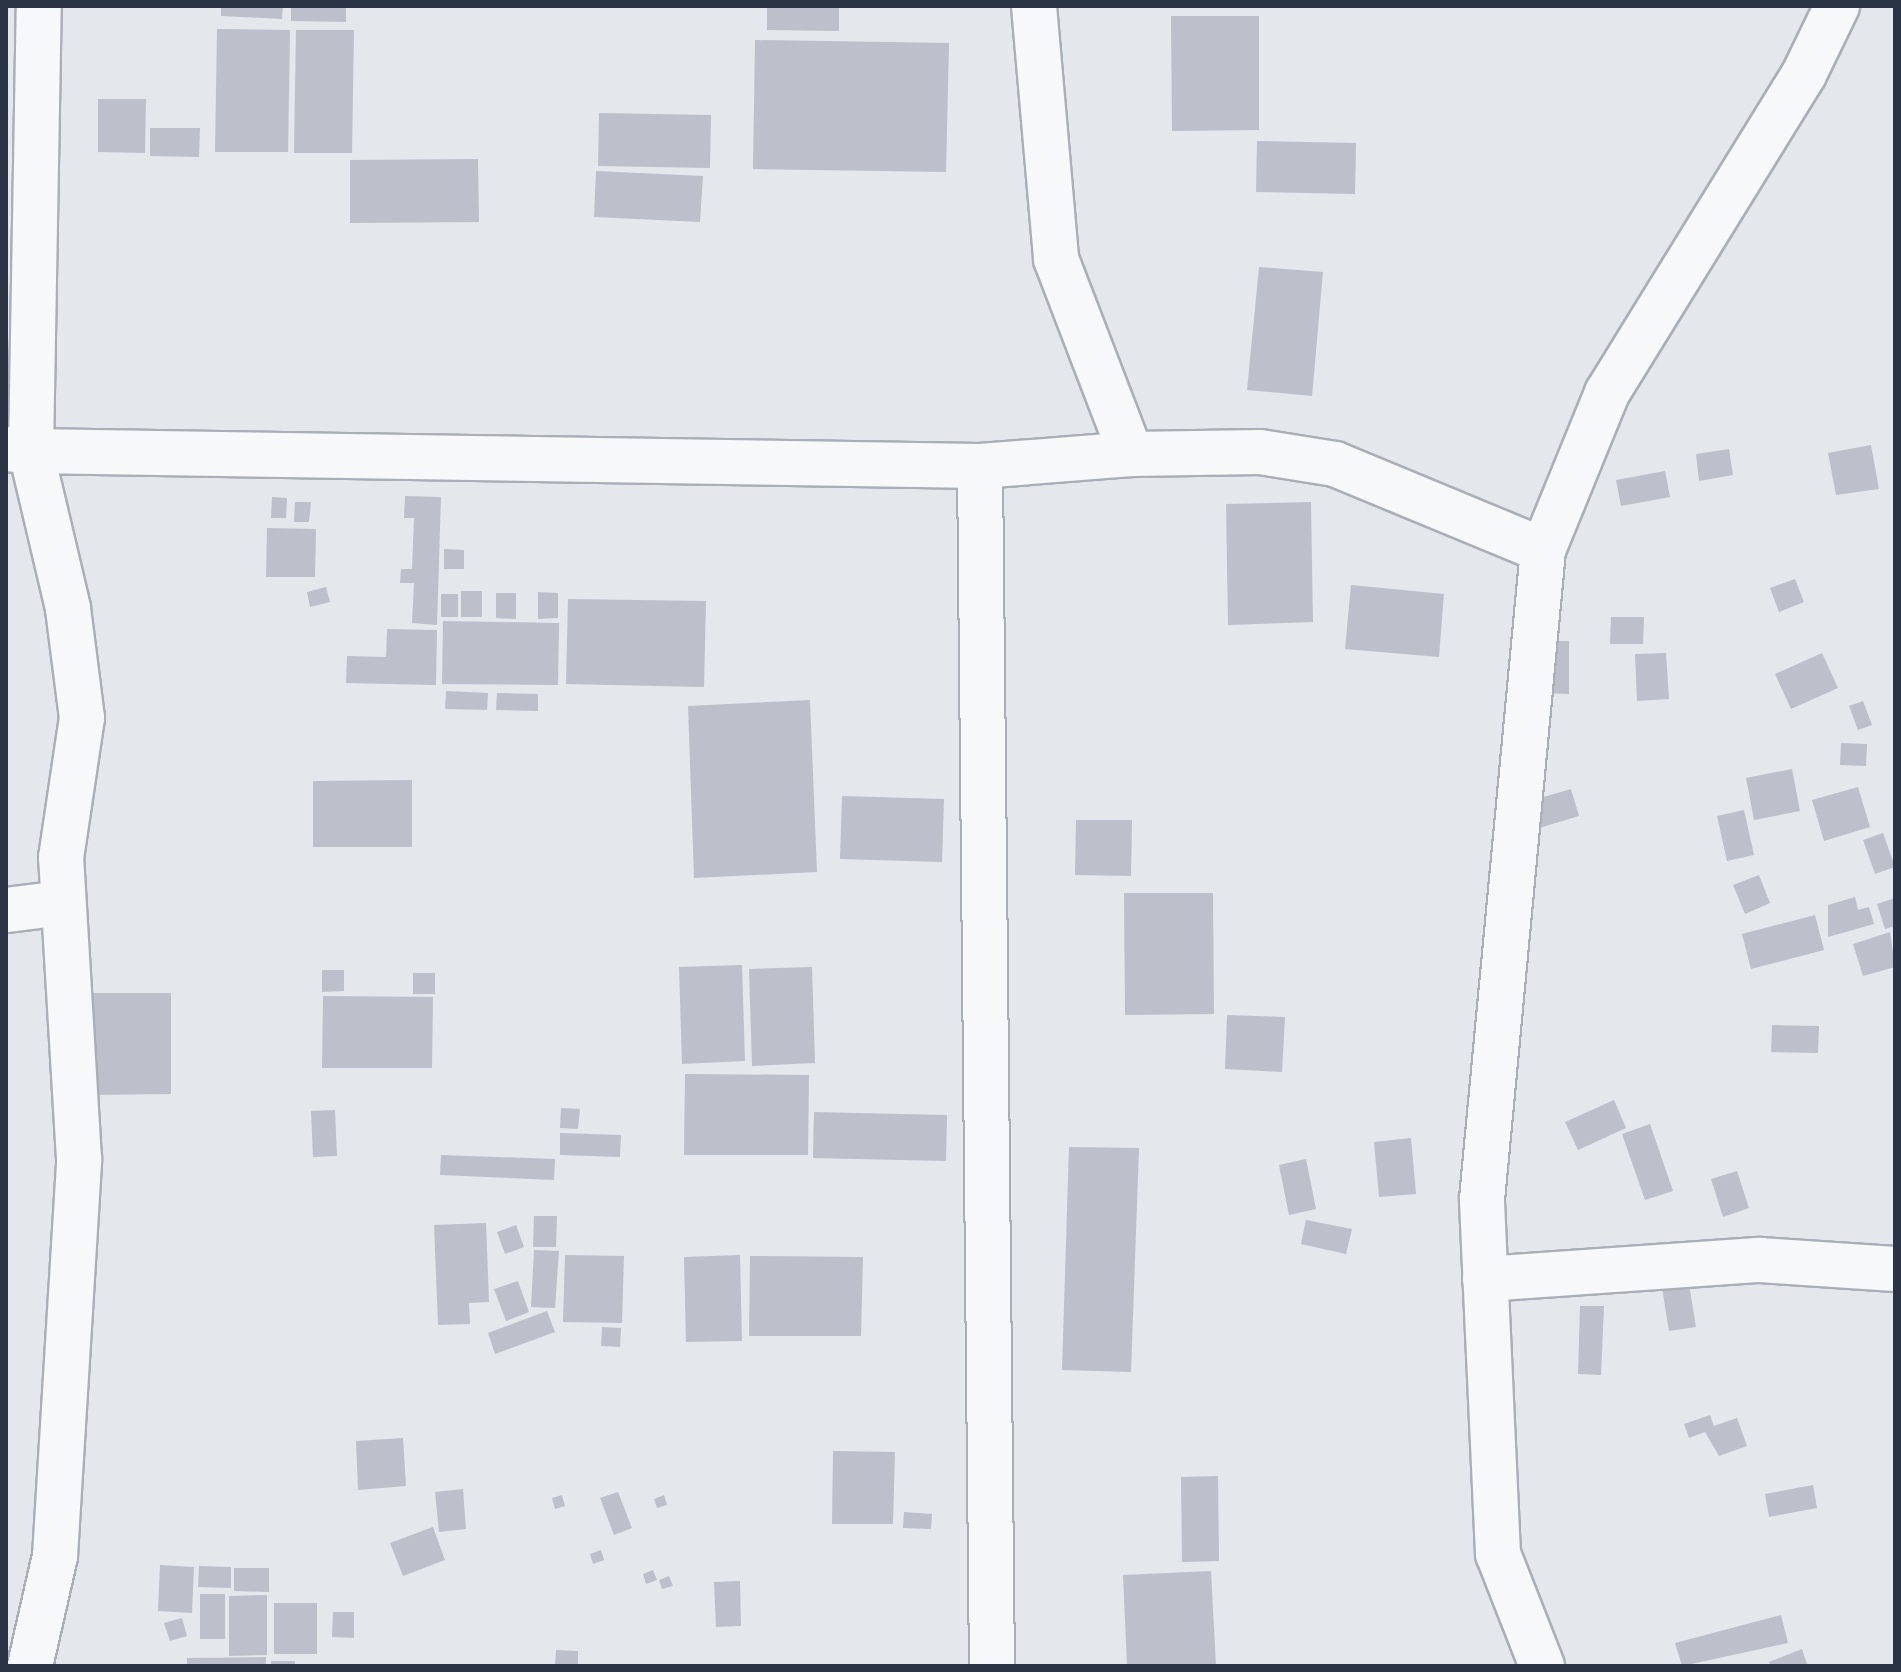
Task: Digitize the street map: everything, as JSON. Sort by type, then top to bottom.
[{"type":"street","points":[[30,1666],[55,1556],[79,1159],[61,858],[82,718],[68,608],[19,450],[39,6]]},
{"type":"street","points":[[1034,6],[1056,259],[1131,454]]},
{"type":"street","points":[[1542,1666],[1498,1554],[1482,1199],[1543,550],[1607,393],[1804,74],[1837,6]]},
{"type":"street","points":[[19,450],[980,466],[1131,454],[1260,452],[1335,464],[1543,550]]},
{"type":"street","points":[[980,466],[992,1666]]},
{"type":"street","points":[[6,910],[63,903]]},
{"type":"street","points":[[1485,1279],[1760,1260],[1895,1269]]},
{"type":"building","points":[[221,6],[283,6],[282,19],[221,16]]},
{"type":"building","points":[[291,6],[346,6],[346,22],[291,21]]},
{"type":"building","points":[[767,6],[839,6],[839,31],[767,30]]},
{"type":"building","points":[[1171,16],[1259,16],[1259,130],[1172,131]]},
{"type":"building","points":[[217,29],[290,30],[288,152],[215,152]]},
{"type":"building","points":[[296,30],[354,30],[352,153],[294,153]]},
{"type":"building","points":[[755,40],[949,43],[946,172],[753,169]]},
{"type":"building","points":[[98,99],[146,99],[145,153],[98,152]]},
{"type":"building","points":[[599,113],[711,115],[710,168],[598,166]]},
{"type":"building","points":[[150,128],[200,128],[199,157],[150,156]]},
{"type":"building","points":[[1257,141],[1356,143],[1355,194],[1256,192]]},
{"type":"building","points":[[478,159],[479,222],[350,223],[350,160]]},
{"type":"building","points":[[596,171],[703,176],[700,222],[594,217]]},
{"type":"building","points":[[1259,267],[1323,272],[1312,396],[1247,390]]},
{"type":"building","points":[[1871,445],[1879,489],[1836,495],[1828,453]]},
{"type":"building","points":[[1729,449],[1733,475],[1699,481],[1696,454]]},
{"type":"building","points":[[1665,471],[1670,497],[1621,506],[1616,480]]},
{"type":"building","points":[[405,496],[441,497],[437,625],[412,623],[414,583],[400,583],[401,569],[412,569],[414,518],[404,518]]},
{"type":"building","points":[[272,497],[287,498],[286,518],[271,518]]},
{"type":"building","points":[[295,502],[311,502],[309,522],[294,522]]},
{"type":"building","points":[[1311,502],[1313,622],[1228,625],[1226,504]]},
{"type":"building","points":[[267,528],[316,529],[315,577],[266,577]]},
{"type":"building","points":[[444,549],[464,550],[464,569],[444,569]]},
{"type":"building","points":[[1795,579],[1804,602],[1779,612],[1770,588]]},
{"type":"building","points":[[1351,585],[1444,594],[1439,657],[1345,649]]},
{"type":"building","points":[[326,587],[330,602],[310,607],[307,592]]},
{"type":"building","points":[[461,591],[482,591],[482,617],[461,617]]},
{"type":"building","points":[[538,592],[558,593],[558,618],[538,619]]},
{"type":"building","points":[[496,593],[516,593],[516,619],[496,618]]},
{"type":"building","points":[[441,594],[458,594],[458,617],[441,617]]},
{"type":"building","points":[[568,599],[706,601],[704,687],[566,684]]},
{"type":"building","points":[[1611,617],[1644,617],[1643,644],[1610,644]]},
{"type":"building","points":[[443,621],[559,623],[558,685],[442,684]]},
{"type":"building","points":[[387,629],[437,630],[436,685],[346,683],[347,656],[386,657]]},
{"type":"building","points":[[1540,641],[1569,641],[1569,694],[1539,693]]},
{"type":"building","points":[[1666,653],[1669,699],[1637,701],[1635,654]]},
{"type":"building","points":[[1822,653],[1838,688],[1791,709],[1775,674]]},
{"type":"building","points":[[446,691],[488,693],[487,710],[445,709]]},
{"type":"building","points":[[497,693],[538,694],[538,711],[496,710]]},
{"type":"building","points":[[810,700],[817,872],[694,878],[688,706]]},
{"type":"building","points":[[1863,701],[1872,725],[1858,730],[1849,706]]},
{"type":"building","points":[[1841,743],[1867,744],[1866,766],[1840,765]]},
{"type":"building","points":[[1792,769],[1800,811],[1754,820],[1746,778]]},
{"type":"building","points":[[412,780],[412,847],[313,847],[313,781]]},
{"type":"building","points":[[1858,787],[1870,827],[1824,841],[1812,800]]},
{"type":"building","points":[[1571,789],[1579,816],[1529,831],[1520,804]]},
{"type":"building","points":[[842,796],[944,799],[942,862],[840,859]]},
{"type":"building","points":[[1744,810],[1754,855],[1727,861],[1717,816]]},
{"type":"building","points":[[1076,820],[1132,820],[1131,876],[1075,875]]},
{"type":"building","points":[[1883,833],[1895,867],[1875,874],[1863,840]]},
{"type":"building","points":[[1759,875],[1770,903],[1745,914],[1733,885]]},
{"type":"building","points":[[1124,893],[1213,893],[1214,1014],[1125,1015]]},
{"type":"building","points":[[1855,897],[1858,910],[1869,907],[1874,924],[1828,937],[1828,905]]},
{"type":"building","points":[[1895,898],[1895,926],[1885,929],[1877,904]]},
{"type":"building","points":[[1815,915],[1824,950],[1751,969],[1742,934]]},
{"type":"building","points":[[1890,932],[1895,967],[1863,976],[1853,944]]},
{"type":"building","points":[[742,965],[745,1061],[682,1064],[679,967]]},
{"type":"building","points":[[812,967],[815,1063],[752,1066],[749,969]]},
{"type":"building","points":[[322,970],[344,970],[344,991],[322,992]]},
{"type":"building","points":[[413,973],[435,973],[435,994],[413,994]]},
{"type":"building","points":[[90,993],[171,993],[171,1094],[89,1095]]},
{"type":"building","points":[[323,996],[433,997],[432,1068],[322,1068]]},
{"type":"building","points":[[1227,1015],[1285,1017],[1282,1072],[1225,1069]]},
{"type":"building","points":[[1772,1025],[1819,1026],[1818,1053],[1771,1052]]},
{"type":"building","points":[[685,1074],[809,1075],[808,1155],[684,1155]]},
{"type":"building","points":[[1614,1100],[1626,1128],[1578,1150],[1565,1122]]},
{"type":"building","points":[[561,1108],[580,1109],[578,1129],[560,1128]]},
{"type":"building","points":[[335,1110],[337,1156],[313,1157],[311,1111]]},
{"type":"building","points":[[814,1112],[947,1115],[946,1161],[813,1158]]},
{"type":"building","points":[[1650,1124],[1673,1191],[1645,1200],[1622,1134]]},
{"type":"building","points":[[560,1133],[621,1135],[620,1157],[560,1155]]},
{"type":"building","points":[[1411,1138],[1416,1194],[1379,1197],[1374,1142]]},
{"type":"building","points":[[1069,1147],[1139,1148],[1131,1372],[1062,1370]]},
{"type":"building","points":[[441,1155],[555,1159],[554,1180],[440,1175]]},
{"type":"building","points":[[1306,1159],[1316,1209],[1289,1215],[1279,1165]]},
{"type":"building","points":[[1737,1171],[1749,1208],[1723,1217],[1711,1179]]},
{"type":"building","points":[[534,1216],[557,1216],[556,1247],[533,1247]]},
{"type":"building","points":[[1306,1220],[1352,1229],[1346,1254],[1301,1244]]},
{"type":"building","points":[[486,1223],[489,1302],[469,1303],[470,1324],[438,1325],[434,1225]]},
{"type":"building","points":[[516,1225],[524,1247],[505,1254],[497,1232]]},
{"type":"building","points":[[534,1250],[559,1251],[555,1308],[531,1307]]},
{"type":"building","points":[[565,1255],[624,1256],[622,1323],[563,1322]]},
{"type":"building","points":[[740,1255],[742,1341],[686,1342],[684,1257]]},
{"type":"building","points":[[750,1256],[863,1257],[861,1336],[749,1336]]},
{"type":"building","points":[[518,1281],[529,1312],[506,1321],[494,1289]]},
{"type":"building","points":[[1689,1284],[1696,1327],[1669,1331],[1662,1288]]},
{"type":"building","points":[[1580,1306],[1604,1306],[1601,1375],[1578,1374]]},
{"type":"building","points":[[547,1311],[555,1332],[495,1354],[488,1333]]},
{"type":"building","points":[[602,1327],[621,1328],[620,1347],[601,1346]]},
{"type":"building","points":[[1710,1415],[1714,1426],[1737,1418],[1747,1446],[1719,1456],[1705,1432],[1689,1438],[1684,1424]]},
{"type":"building","points":[[403,1438],[406,1486],[358,1490],[356,1441]]},
{"type":"building","points":[[833,1451],[895,1452],[893,1524],[832,1524]]},
{"type":"building","points":[[1218,1476],[1219,1561],[1182,1562],[1181,1477]]},
{"type":"building","points":[[1813,1485],[1817,1508],[1769,1517],[1765,1494]]},
{"type":"building","points":[[463,1489],[466,1529],[439,1532],[435,1492]]},
{"type":"building","points":[[618,1492],[632,1528],[614,1535],[600,1498]]},
{"type":"building","points":[[562,1495],[565,1506],[555,1509],[552,1498]]},
{"type":"building","points":[[664,1495],[667,1505],[657,1508],[654,1499]]},
{"type":"building","points":[[904,1512],[932,1514],[931,1529],[903,1528]]},
{"type":"building","points":[[433,1527],[445,1560],[403,1576],[390,1543]]},
{"type":"building","points":[[601,1550],[604,1560],[593,1564],[590,1554]]},
{"type":"building","points":[[160,1565],[194,1567],[192,1613],[158,1611]]},
{"type":"building","points":[[199,1566],[231,1567],[231,1588],[198,1587]]},
{"type":"building","points":[[234,1568],[269,1568],[269,1592],[234,1591]]},
{"type":"building","points":[[653,1570],[657,1580],[646,1584],[643,1574]]},
{"type":"building","points":[[1211,1571],[1216,1666],[1127,1666],[1123,1575]]},
{"type":"building","points":[[669,1576],[673,1586],[662,1589],[659,1580]]},
{"type":"building","points":[[740,1581],[741,1626],[716,1627],[714,1582]]},
{"type":"building","points":[[200,1594],[225,1594],[225,1639],[200,1639]]},
{"type":"building","points":[[267,1595],[267,1655],[229,1656],[229,1596]]},
{"type":"building","points":[[274,1603],[317,1603],[317,1654],[274,1654]]},
{"type":"building","points":[[333,1612],[354,1612],[354,1638],[332,1637]]},
{"type":"building","points":[[1781,1615],[1788,1643],[1682,1666],[1675,1643]]},
{"type":"building","points":[[182,1618],[187,1636],[170,1641],[164,1623]]},
{"type":"building","points":[[1802,1649],[1807,1664],[1771,1666],[1769,1662]]},
{"type":"building","points":[[556,1650],[578,1651],[578,1666],[555,1666]]},
{"type":"building","points":[[266,1657],[266,1666],[187,1666],[187,1658]]},
{"type":"building","points":[[271,1661],[295,1661],[295,1666],[271,1666]]}]
